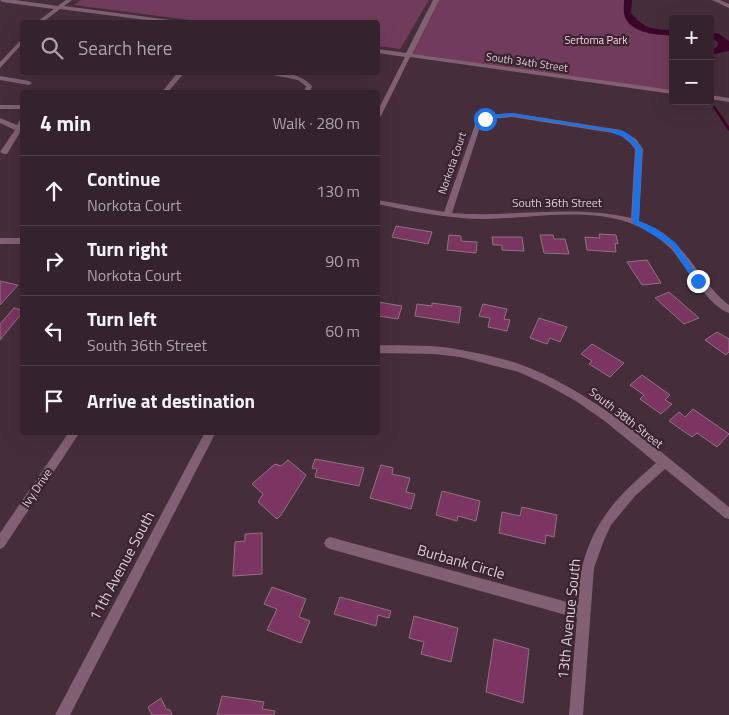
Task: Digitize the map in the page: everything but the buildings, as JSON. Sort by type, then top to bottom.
[{"type":"street","points":[[2,0],[154,20]]},
{"type":"street","points":[[43,20],[69,0]]},
{"type":"street","points":[[380,112],[436,0]]},
{"type":"street","points":[[715,0],[729,6]]},
{"type":"street","points":[[0,66],[20,43]]},
{"type":"street","name":"South 34th Street","points":[[380,51],[669,91]]},
{"type":"street","points":[[167,90],[179,75]]},
{"type":"street","points":[[280,75],[300,78],[309,86],[308,90]]},
{"type":"street","points":[[0,78],[29,83]]},
{"type":"street","points":[[714,98],[729,100]]},
{"type":"street","points":[[0,107],[20,107]]},
{"type":"street","name":"Norkota Court","points":[[447,214],[477,126],[491,117],[512,115],[621,132],[633,141],[639,149],[635,222]]},
{"type":"street","points":[[0,120],[19,129],[4,152]]},
{"type":"street","name":"South 36th Street","points":[[380,202],[462,216],[603,214],[635,222],[652,230],[674,245],[698,281],[720,304],[729,310]]},
{"type":"street","points":[[0,241],[20,241]]},
{"type":"street","name":"South 38th Street","points":[[380,349],[434,350],[460,353],[522,369],[580,398],[729,514]]},
{"type":"street","name":"Ivy Drive","points":[[0,543],[73,435]]},
{"type":"street","name":"11th Avenue South","points":[[62,715],[209,435]]},
{"type":"street","name":"13th Avenue South","points":[[576,715],[588,568],[598,538],[607,521],[631,492],[664,464]]},
{"type":"street","name":"Burbank Circle","points":[[330,543],[584,613]]},
{"type":"green space","points":[[81,0],[429,0],[400,49],[380,46],[380,20],[189,20],[74,5]]},
{"type":"green space","name":"Sertoma Park","points":[[436,0],[627,0],[626,13],[646,30],[669,32],[669,89],[409,56]]},
{"type":"shaded area","points":[[624,0],[632,0],[631,13],[635,18],[649,27],[669,30],[669,35],[653,34],[633,27],[625,17]]},
{"type":"shaded area","points":[[714,33],[729,41],[729,51],[714,54],[714,48],[717,47],[718,42],[714,40]]},
{"type":"waterway","points":[[714,107],[723,120]]},
{"type":"waterway","points":[[722,119],[729,129]]},
{"type":"route","points":[[485,119],[500,115],[512,115],[621,132],[628,136],[639,149],[635,222],[652,230],[674,245],[698,281]]}]
